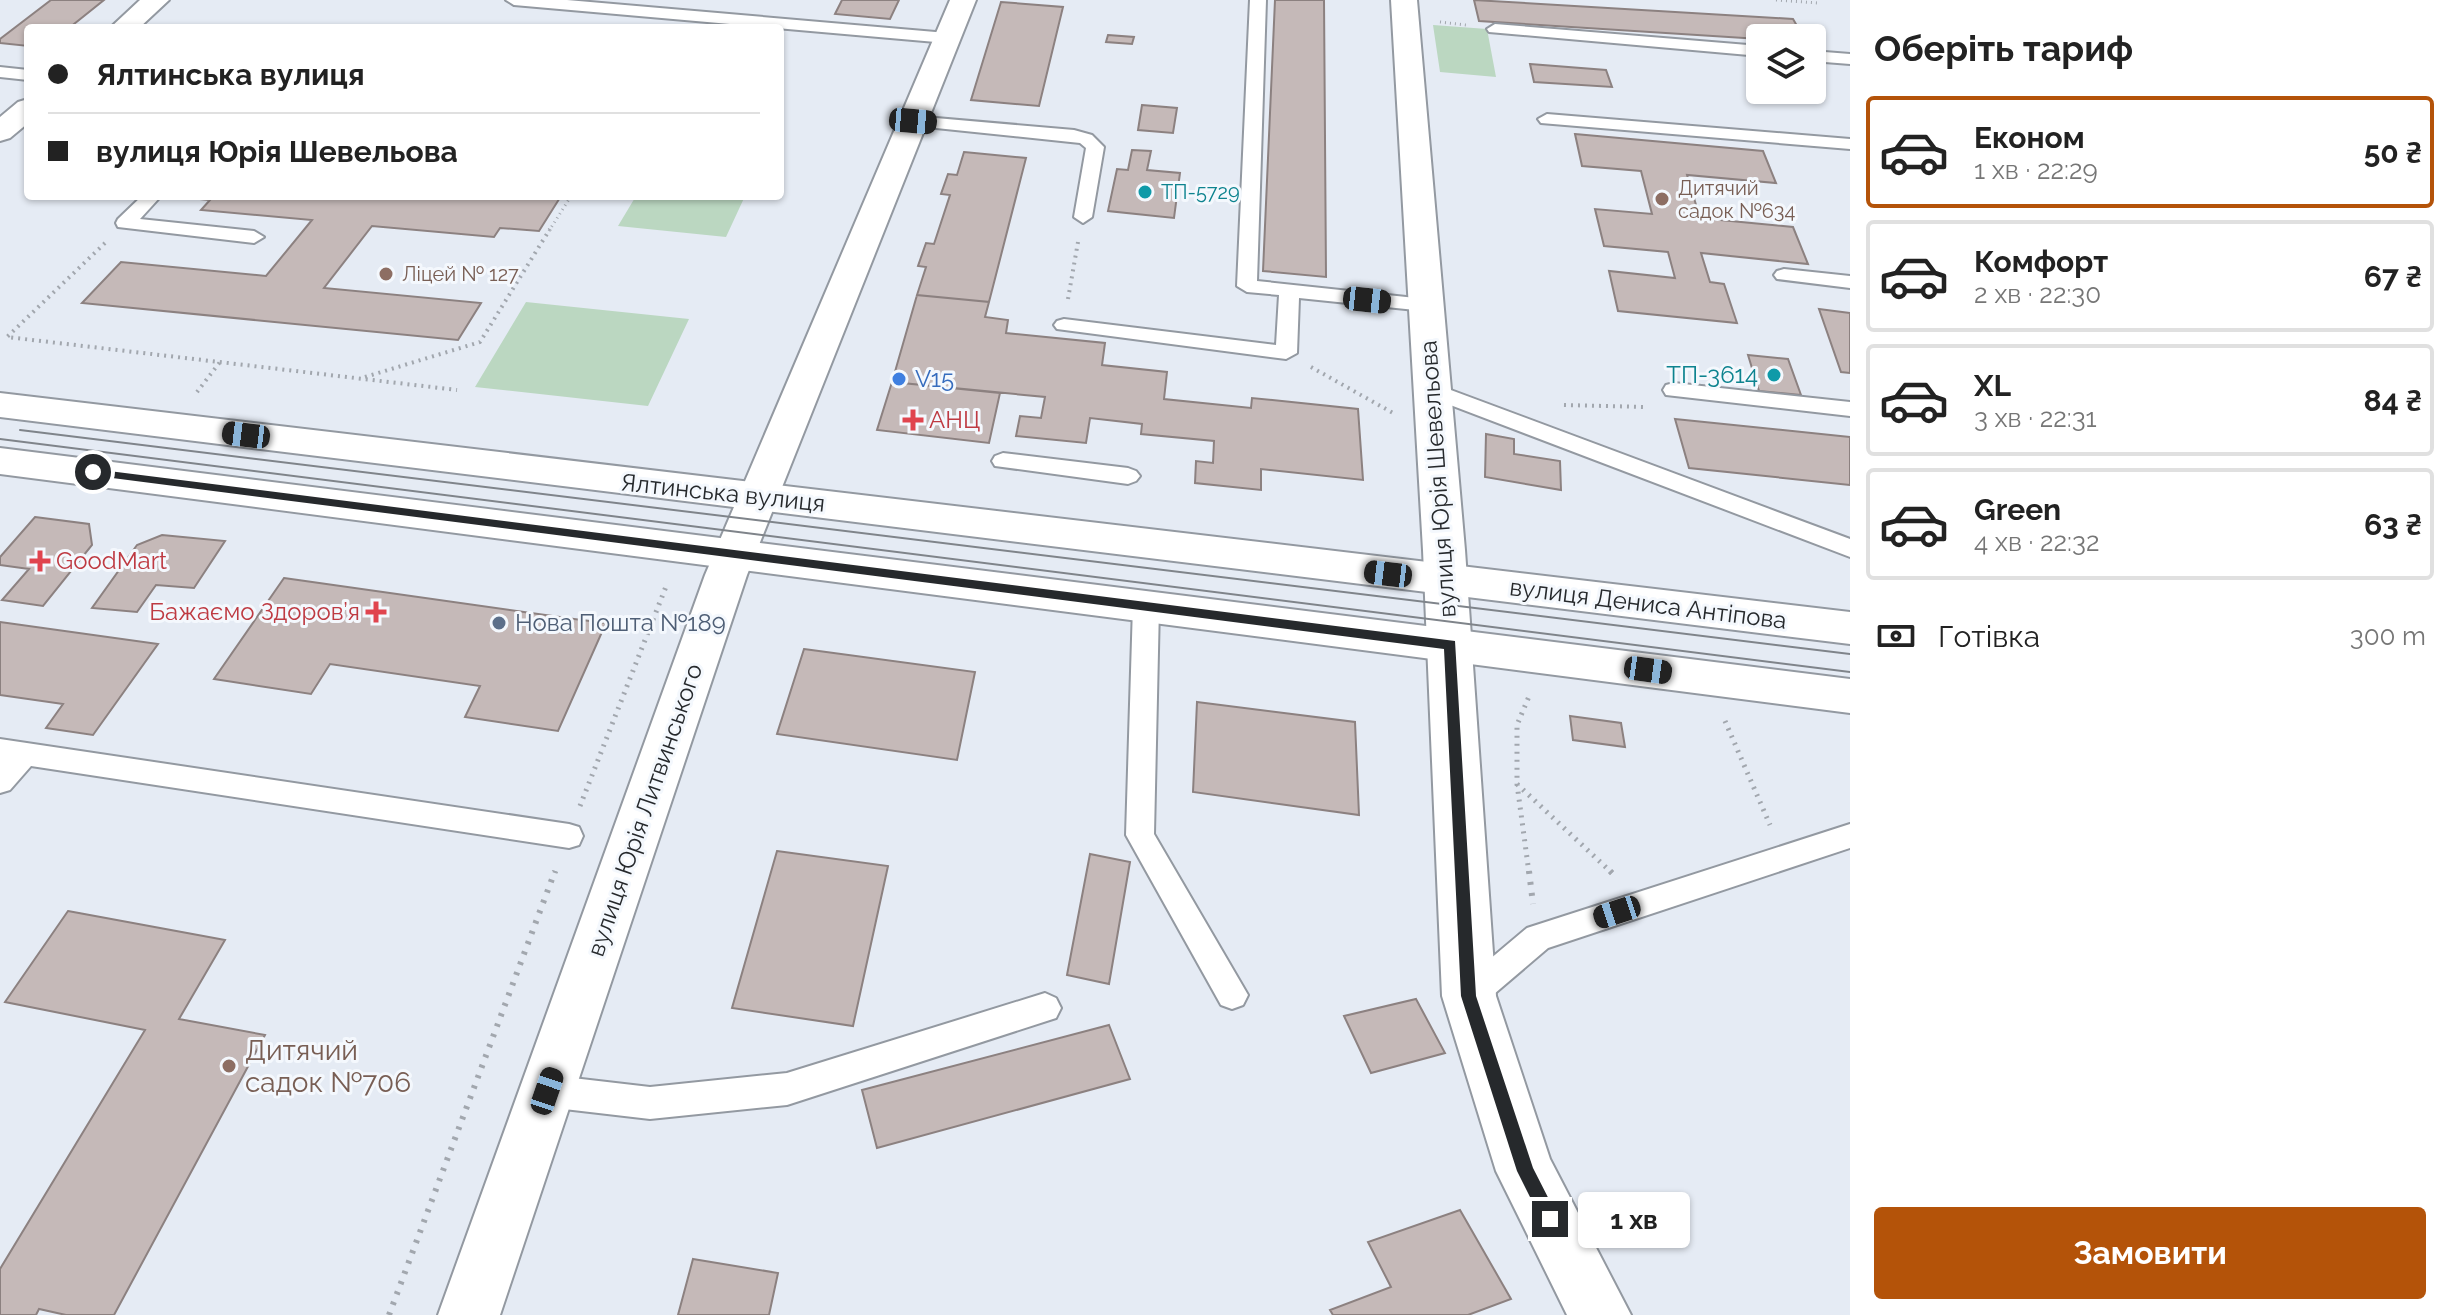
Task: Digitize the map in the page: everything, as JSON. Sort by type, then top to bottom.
[{"type":"street","points":[[128,24],[156,0]]},
{"type":"street","name":"вулиця Юрія Литвинського","points":[[469,1315],[735,553],[963,0]]},
{"type":"street","name":"вулиця Юрія Шевельова","points":[[1404,0],[1446,580],[1469,996],[1525,1171],[1600,1315]]},
{"type":"street","points":[[0,132],[24,111]]},
{"type":"street","name":"Ялтинська вулиця","points":[[0,405],[1446,580]]},
{"type":"street","points":[[0,461],[1850,696]]},
{"type":"street","name":"вулиця Дениса Антіпова","points":[[1446,580],[1850,628]]},
{"type":"lane","points":[[514,0],[947,38]]},
{"type":"lane","points":[[1258,0],[1247,286],[1425,305]]},
{"type":"lane","points":[[1495,29],[1746,50]]},
{"type":"lane","points":[[1826,57],[1850,59]]},
{"type":"lane","points":[[0,72],[24,75]]},
{"type":"lane","points":[[1547,119],[1850,144]]},
{"type":"lane","points":[[913,121],[1074,135],[1086,139],[1095,147],[1083,217]]},
{"type":"lane","points":[[125,223],[148,200]]},
{"type":"lane","points":[[125,223],[254,237]]},
{"type":"lane","points":[[1784,275],[1850,282]]},
{"type":"lane","points":[[1064,325],[1286,353],[1289,291]]},
{"type":"lane","points":[[1432,390],[1850,548]]},
{"type":"lane","points":[[1674,390],[1850,409]]},
{"type":"lane","points":[[1003,461],[1128,476]]},
{"type":"lane","points":[[1146,606],[1140,835],[1232,995]]},
{"type":"lane","points":[[0,782],[12,752],[569,836]]},
{"type":"lane","points":[[1469,996],[1538,938],[1850,836]]},
{"type":"lane","points":[[547,1091],[650,1103],[787,1089],[1045,1008]]},
{"type":"path","points":[[1776,0],[1818,3]]},
{"type":"path","points":[[1434,21],[1495,29]]},
{"type":"path","points":[[361,378],[480,342],[569,200]]},
{"type":"path","points":[[1064,325],[1083,217]]},
{"type":"path","points":[[125,223],[7,337],[457,390]]},
{"type":"path","points":[[1286,353],[1397,415]]},
{"type":"path","points":[[196,393],[221,362]]},
{"type":"path","points":[[389,1315],[673,568]]},
{"type":"path","points":[[1535,681],[1517,725],[1517,784],[1538,938]]},
{"type":"path","points":[[1722,716],[1784,858]]},
{"type":"path","points":[[1517,784],[1644,903]]},
{"type":"green space","points":[[1433,25],[1487,29],[1496,77],[1440,72]]},
{"type":"green space","points":[[634,200],[743,200],[726,237],[618,226]]},
{"type":"green space","points":[[526,302],[689,319],[648,406],[475,387]]},
{"type":"building","points":[[51,0],[104,0],[74,24],[24,24],[24,46],[0,43],[0,39]]},
{"type":"building","points":[[842,0],[899,0],[890,19],[835,14]]},
{"type":"building","points":[[1275,0],[1324,0],[1326,277],[1263,271]]},
{"type":"building","points":[[1474,0],[1793,19],[1796,24],[1746,24],[1746,38],[1479,21]]},
{"type":"building","points":[[1001,2],[1063,7],[1039,106],[971,100]]},
{"type":"building","points":[[1108,35],[1134,37],[1132,44],[1106,42]]},
{"type":"building","points":[[1530,64],[1606,70],[1612,87],[1534,82]]},
{"type":"building","points":[[1142,105],[1177,108],[1173,133],[1138,130]]},
{"type":"building","points":[[1575,134],[1763,151],[1776,183],[1687,175],[1700,218],[1793,227],[1808,264],[1701,253],[1710,282],[1724,284],[1737,323],[1618,311],[1609,271],[1675,278],[1668,252],[1604,246],[1595,209],[1652,214],[1641,171],[1582,166]]},
{"type":"building","name":"ТП-5729","points":[[1132,150],[1151,151],[1147,170],[1180,173],[1174,218],[1108,211],[1117,169],[1128,170]]},
{"type":"building","points":[[964,152],[1026,158],[989,302],[917,295],[926,267],[918,266],[926,243],[934,244],[950,195],[941,194],[948,174],[957,175]]},
{"type":"building","points":[[210,200],[558,200],[539,231],[500,228],[494,237],[372,226],[324,288],[481,303],[458,340],[82,303],[121,262],[266,276],[312,220],[201,210]]},
{"type":"building","points":[[917,295],[989,302],[985,317],[1008,320],[1006,333],[1105,343],[1102,365],[1167,372],[1164,399],[1251,408],[1252,398],[1358,409],[1363,480],[1261,469],[1261,490],[1195,483],[1196,461],[1213,463],[1214,441],[1141,434],[1142,424],[1090,418],[1086,443],[1016,436],[1020,416],[1041,418],[1045,397],[892,382]]},
{"type":"building","points":[[1819,309],[1850,313],[1850,373],[1841,372]]},
{"type":"building","name":"ТП-3614","points":[[1748,355],[1788,359],[1801,395],[1759,391]]},
{"type":"building","points":[[892,382],[1000,393],[989,443],[877,430]]},
{"type":"building","points":[[1675,419],[1850,437],[1850,485],[1689,468]]},
{"type":"building","points":[[1486,434],[1514,439],[1514,454],[1560,461],[1561,490],[1485,477]]},
{"type":"building","name":"GoodMart","points":[[35,517],[89,524],[92,545],[43,606],[2,600],[29,569],[0,565],[0,557]]},
{"type":"building","points":[[162,535],[225,541],[194,588],[156,585],[137,612],[92,608],[137,545]]},
{"type":"building","points":[[284,578],[606,623],[558,731],[465,717],[480,686],[330,664],[311,694],[214,679]]},
{"type":"building","points":[[0,622],[158,644],[93,735],[46,728],[63,704],[0,695]]},
{"type":"building","points":[[804,649],[975,672],[957,760],[777,734]]},
{"type":"building","points":[[1197,702],[1355,722],[1359,815],[1193,792]]},
{"type":"building","points":[[1570,716],[1621,723],[1625,747],[1573,740]]},
{"type":"building","points":[[777,851],[888,866],[853,1026],[732,1008]]},
{"type":"building","points":[[1090,854],[1130,862],[1109,984],[1067,975]]},
{"type":"building","points":[[68,911],[225,940],[179,1019],[265,1035],[114,1315],[66,1315],[39,1309],[36,1315],[0,1315],[0,1269],[145,1030],[5,1002]]},
{"type":"building","points":[[1416,999],[1445,1053],[1371,1073],[1344,1016]]},
{"type":"building","points":[[1109,1025],[1130,1079],[877,1148],[862,1090]]},
{"type":"building","points":[[1460,1210],[1511,1299],[1468,1315],[1333,1315],[1330,1310],[1391,1287],[1368,1242]]},
{"type":"building","points":[[693,1259],[778,1273],[769,1315],[678,1315]]},
{"type":"tram line","points":[[20,430],[1850,654]]},
{"type":"tram line","points":[[0,439],[1850,672]]},
{"type":"place","name":"ТП-5729","points":[[1145,192]]},
{"type":"place","name":"Дитячий садок №634","points":[[1662,199]]},
{"type":"place","name":"Ліцей № 127","points":[[386,274]]},
{"type":"place","name":"ТП-3614","points":[[1774,375]]},
{"type":"place","name":"V15","points":[[899,379]]},
{"type":"place","name":"АНЦ","points":[[913,420]]},
{"type":"place","name":"GoodMart","points":[[40,561]]},
{"type":"place","name":"Бажаємо Здоров’я","points":[[376,612]]},
{"type":"place","name":"Нова Пошта №189","points":[[499,623]]},
{"type":"place","name":"Дитячий садок №706","points":[[229,1066]]},
{"type":"route","points":[[93,472],[1450,645],[1469,996],[1525,1171],[1550,1219]]}]
